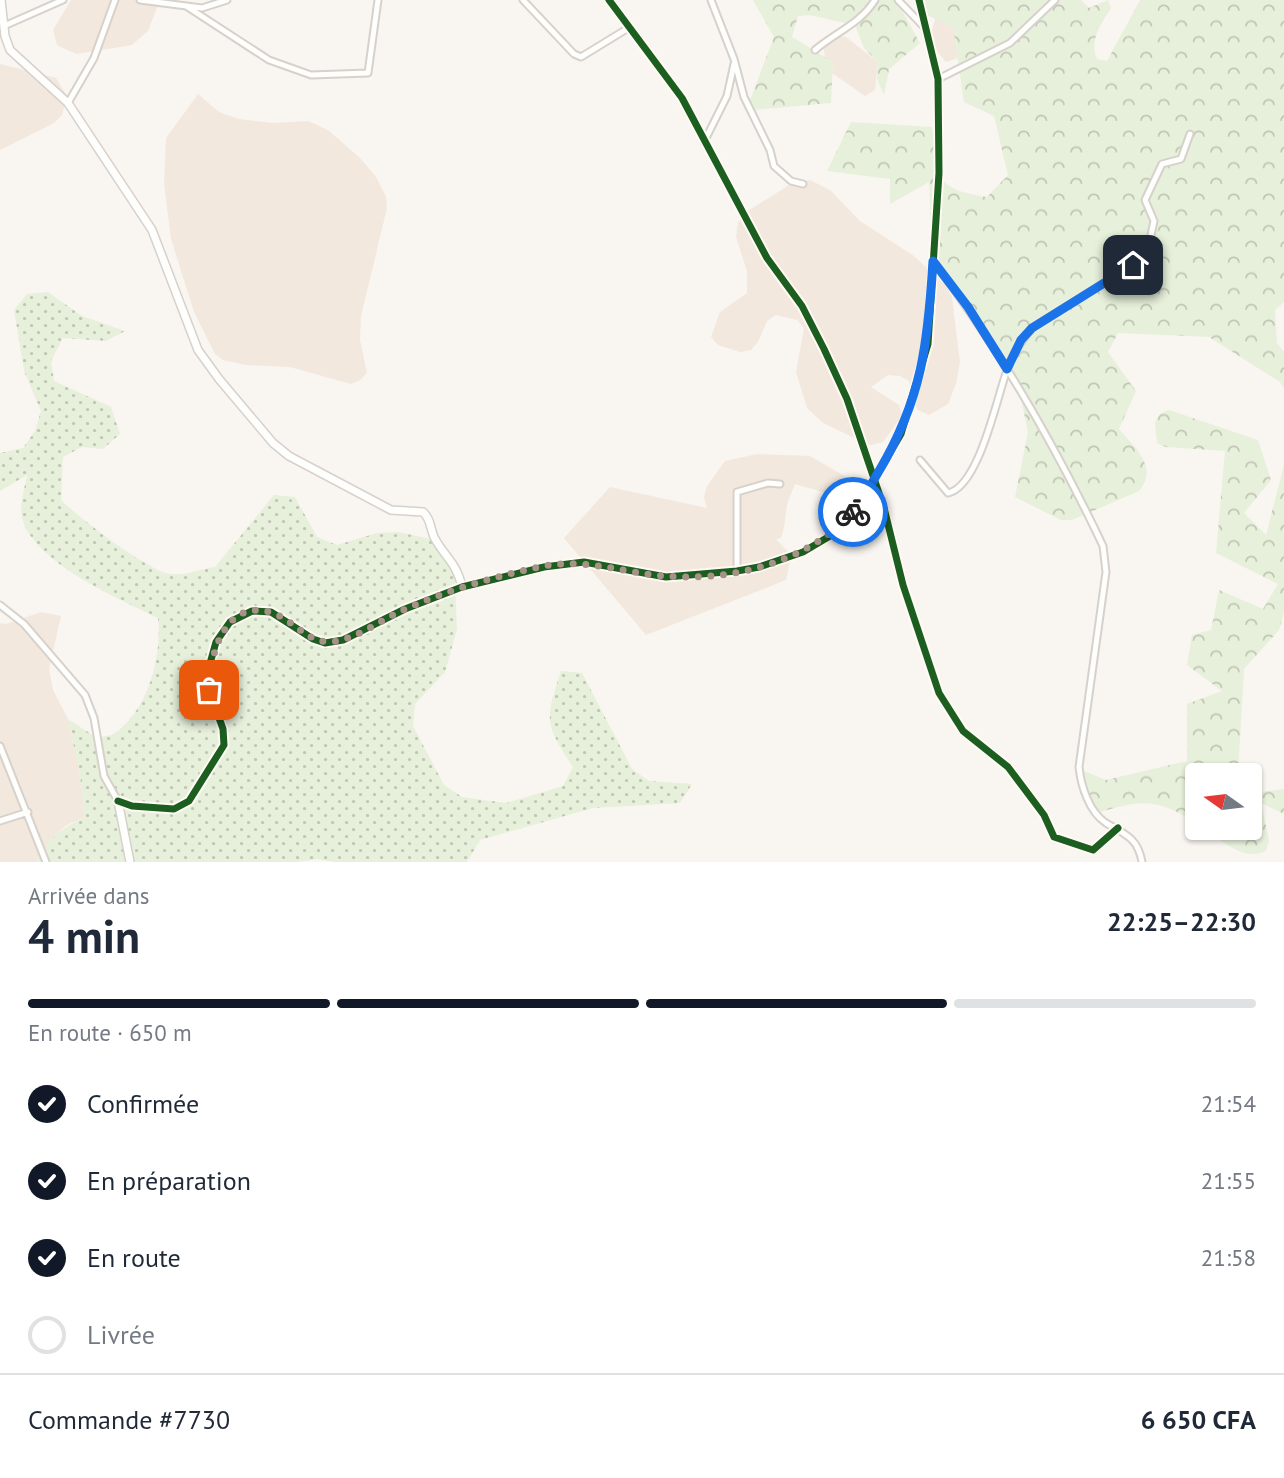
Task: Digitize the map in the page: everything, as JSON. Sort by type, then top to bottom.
[{"type":"street","points":[[1,0],[10,50],[68,103],[152,230],[198,350],[219,379],[273,443],[289,456],[391,510],[423,512],[428,517],[435,540],[454,561],[462,587]]},
{"type":"street","points":[[4,26],[63,0]]},
{"type":"street","points":[[68,103],[94,58],[115,0]]},
{"type":"street","points":[[140,0],[209,8],[227,0]]},
{"type":"street","points":[[186,6],[269,61],[312,75],[368,73],[378,0]]},
{"type":"street","points":[[523,0],[573,54],[581,57],[586,57],[630,27]]},
{"type":"street","points":[[609,0],[682,98],[767,258],[802,306],[824,349],[847,399],[934,679],[963,731],[1007,766],[1060,841],[1093,850],[1118,828]]},
{"type":"street","points":[[711,0],[734,59],[744,97],[777,170],[794,182],[803,184]]},
{"type":"street","points":[[815,50],[828,38],[856,23],[876,0]]},
{"type":"street","points":[[898,0],[926,29]]},
{"type":"street","points":[[118,801],[132,806],[174,809],[189,801],[220,754],[225,737],[209,690],[209,667],[216,642],[230,622],[252,611],[271,612],[313,639],[325,643],[343,640],[405,610],[462,587],[567,563],[584,562],[666,577],[737,571],[779,561],[822,542],[835,533],[858,507],[901,434],[928,344],[939,173],[938,79],[919,0]]},
{"type":"street","points":[[938,79],[1010,43],[1055,0]]},
{"type":"street","points":[[704,142],[727,96],[734,59]]},
{"type":"street","points":[[920,460],[948,494],[955,491],[977,461],[1007,369],[1021,340],[1032,328],[1133,265],[1141,256],[1154,220],[1145,200],[1146,193],[1162,164],[1181,159],[1190,134]]},
{"type":"street","points":[[933,261],[968,307],[1007,369],[1103,546],[1107,572],[1079,767],[1081,782],[1092,807],[1106,822],[1137,844],[1142,862]]},
{"type":"street","points":[[737,571],[737,492],[768,483],[780,484]]},
{"type":"street","points":[[0,605],[52,654],[86,695],[94,718],[104,776],[118,801],[130,862]]},
{"type":"street","points":[[0,746],[46,862]]},
{"type":"street","points":[[0,821],[28,813]]},
{"type":"shaded area","points":[[71,0],[160,0],[148,31],[132,45],[76,54],[57,45],[53,30]]},
{"type":"shaded area","points":[[935,19],[953,26],[958,58],[946,62],[929,42]]},
{"type":"shaded area","points":[[832,35],[846,37],[878,62],[875,90],[865,96],[832,73],[833,62],[825,58],[823,43]]},
{"type":"shaded area","points":[[0,64],[56,78],[67,96],[62,115],[54,123],[0,150]]},
{"type":"shaded area","points":[[198,94],[219,112],[239,119],[272,123],[308,121],[328,130],[360,158],[376,177],[386,197],[387,208],[361,316],[360,340],[367,373],[360,380],[351,384],[290,367],[246,365],[223,360],[215,354],[194,312],[171,239],[164,183],[166,138]]},
{"type":"shaded area","points":[[810,180],[830,190],[860,221],[914,256],[945,285],[952,297],[960,362],[956,384],[948,404],[929,415],[918,410],[913,401],[909,381],[900,376],[888,375],[871,387],[899,405],[902,416],[883,442],[871,445],[861,441],[823,423],[807,408],[796,372],[804,328],[797,320],[776,315],[767,321],[758,342],[751,350],[740,352],[718,345],[711,337],[720,312],[747,293],[747,271],[736,237],[738,223],[743,214],[794,182]]},
{"type":"shaded area","points":[[757,454],[810,456],[855,482],[856,493],[847,499],[795,484],[787,504],[781,538],[776,539],[791,555],[786,580],[646,635],[564,538],[610,487],[707,508],[704,497],[707,486],[725,461]]},
{"type":"shaded area","points":[[41,612],[61,616],[49,669],[53,690],[68,719],[80,775],[85,817],[65,826],[42,850],[36,862],[0,862],[0,623],[6,624]]},
{"type":"green space","points":[[753,0],[896,0],[920,43],[889,69],[884,95],[877,79],[878,62],[864,48],[855,25],[809,15],[798,16],[792,37],[833,62],[831,103],[753,110],[747,108],[774,37]]},
{"type":"green space","points":[[921,0],[1081,0],[1089,8],[1108,0],[1111,8],[1097,32],[1094,45],[1097,59],[1107,61],[1140,0],[1284,0],[1284,302],[1275,310],[1277,343],[1284,352],[1284,389],[1280,382],[1209,337],[1118,333],[1108,352],[1136,391],[1119,429],[1138,451],[1147,474],[1139,491],[1072,520],[1061,520],[1015,497],[1028,432],[1020,394],[933,263],[929,182],[890,204],[890,179],[827,171],[851,122],[932,127],[938,169],[947,184],[956,190],[987,197],[1008,175],[994,116],[964,102],[953,27],[916,10]]},
{"type":"green space","points":[[48,292],[82,316],[125,331],[106,341],[63,338],[51,361],[54,381],[111,407],[120,434],[103,449],[82,447],[63,457],[61,500],[82,518],[147,564],[171,574],[215,567],[274,495],[295,497],[317,537],[337,545],[377,533],[398,532],[435,540],[454,561],[457,629],[445,672],[415,704],[413,726],[444,785],[462,797],[506,803],[563,786],[573,767],[552,730],[550,721],[552,701],[561,671],[582,673],[632,769],[649,781],[692,784],[680,803],[593,808],[480,840],[467,862],[335,862],[317,859],[297,862],[36,862],[56,835],[85,817],[80,775],[68,719],[97,738],[115,733],[128,721],[145,695],[151,680],[159,633],[158,618],[101,590],[42,550],[29,534],[21,513],[27,475],[0,491],[0,453],[23,448],[35,431],[41,411],[24,371],[14,310],[27,294]]},
{"type":"green space","points":[[1169,410],[1258,440],[1271,480],[1244,513],[1266,535],[1284,465],[1284,612],[1279,630],[1244,669],[1239,763],[1185,763],[1185,816],[1159,805],[1148,804],[1125,805],[1097,813],[1092,809],[1079,769],[1106,780],[1187,761],[1187,704],[1222,691],[1187,665],[1192,635],[1211,630],[1219,590],[1263,609],[1278,584],[1216,553],[1225,451],[1166,447],[1157,443],[1155,423],[1160,414]]},
{"type":"green space","points":[[1284,789],[1284,814],[1262,803],[1262,792]]},
{"type":"green space","points":[[1262,808],[1269,840],[1266,851],[1249,854],[1221,840],[1262,840]]},
{"type":"cycle path","points":[[609,0],[682,98],[767,258],[802,306],[824,349],[847,399],[884,508],[903,585],[939,693],[963,731],[1008,767],[1044,815],[1054,837],[1093,850],[1118,828]]},
{"type":"cycle path","points":[[118,801],[132,806],[174,809],[189,801],[224,745],[223,729],[209,690],[209,667],[216,642],[230,622],[252,611],[271,612],[313,639],[325,643],[343,640],[405,609],[462,587],[544,567],[584,562],[666,577],[737,571],[759,567],[803,552],[835,533],[858,507],[901,434],[928,344],[939,173],[938,79],[919,0]]},
{"type":"way so far","points":[[209,690],[209,667],[216,642],[230,622],[252,611],[271,612],[313,639],[325,643],[343,640],[405,610],[462,587],[544,566],[584,562],[666,577],[695,576],[759,567],[803,552],[822,542],[835,533],[853,512]]},
{"type":"route","points":[[853,512],[901,434],[913,401],[928,344],[933,261],[968,307],[1007,369],[1021,340],[1032,328],[1133,265]]}]
